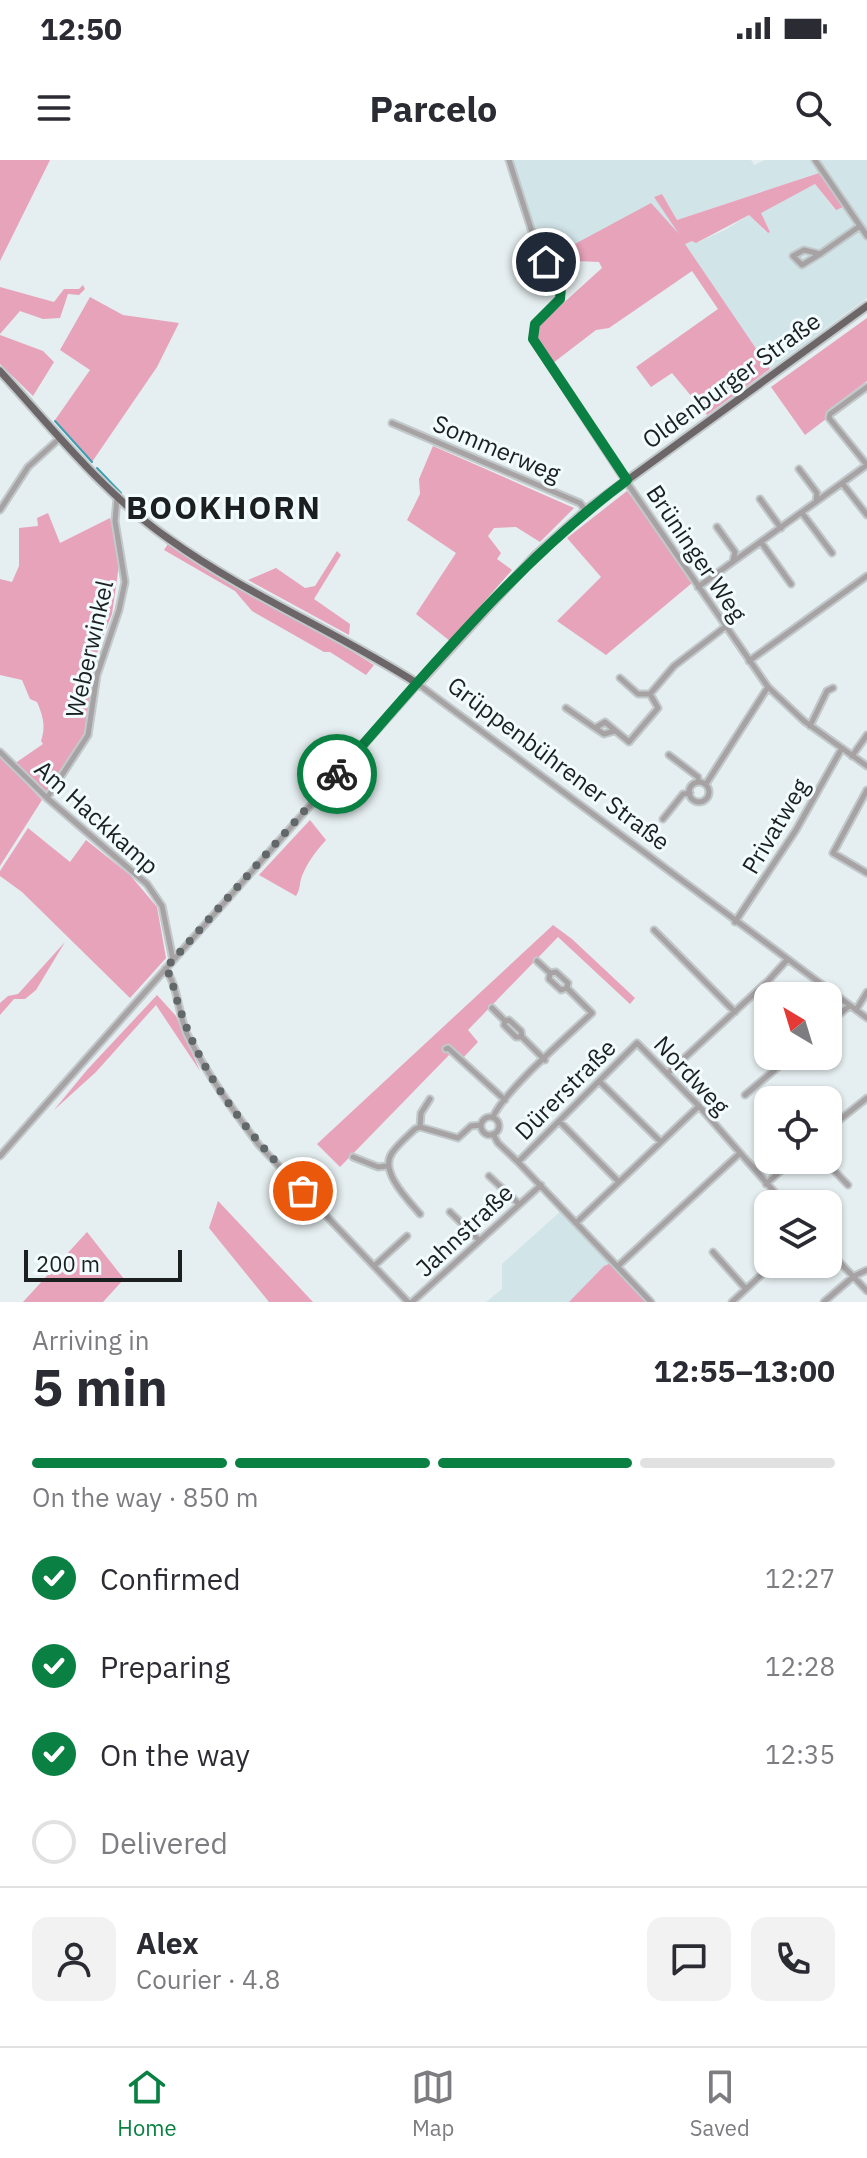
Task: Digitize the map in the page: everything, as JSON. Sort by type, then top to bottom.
[{"type":"main road","name":"Oldenburger Straße","points":[[418,684],[531,560],[586,511],[867,306]]},
{"type":"main road","name":"Grüppenbührener Straße","points":[[0,371],[117,497],[169,540],[418,684]]},
{"type":"street","name":"Brüninger Weg","points":[[509,160],[533,235],[561,287],[560,299],[535,324],[533,339],[768,687],[810,726],[867,766]]},
{"type":"street","points":[[815,160],[867,236]]},
{"type":"street","points":[[820,254],[804,250],[793,256],[802,265],[820,254],[860,226]]},
{"type":"street","points":[[698,587],[867,465],[829,418],[830,414],[867,387]]},
{"type":"street","name":"Sommerweg","points":[[392,423],[580,503],[586,511]]},
{"type":"street","points":[[0,510],[28,467],[61,437]]},
{"type":"street","points":[[799,469],[817,493],[826,495]]},
{"type":"street","points":[[842,483],[867,515]]},
{"type":"street","points":[[816,503],[817,493]]},
{"type":"street","name":"Weberwinkel","points":[[47,798],[88,735],[97,675],[119,610],[125,582],[115,521],[117,497]]},
{"type":"street","points":[[760,499],[781,528]]},
{"type":"street","points":[[802,513],[832,553]]},
{"type":"street","points":[[717,527],[735,552],[744,554]]},
{"type":"street","points":[[761,542],[791,584]]},
{"type":"street","points":[[733,562],[735,552]]},
{"type":"street","points":[[749,661],[867,576]]},
{"type":"street","points":[[620,678],[638,694],[650,694],[674,666],[725,627]]},
{"type":"street","name":"Grüppenbührener Straße","points":[[418,684],[867,1018]]},
{"type":"street","name":"Oldenburger Straße","points":[[0,1156],[418,684]]},
{"type":"street","points":[[706,784],[768,687]]},
{"type":"street","points":[[810,726],[827,691],[833,688]]},
{"type":"street","points":[[595,728],[605,722],[629,742],[658,708],[650,694]]},
{"type":"street","points":[[566,708],[604,734],[614,731]]},
{"type":"street","points":[[852,756],[867,735]]},
{"type":"street","name":"Privatweg","points":[[735,922],[796,830],[842,748]]},
{"type":"street","name":"Am Hackkamp","points":[[0,752],[47,798],[134,871],[158,897],[173,960]]},
{"type":"street","points":[[669,755],[698,777],[698,782]]},
{"type":"street","points":[[698,782],[706,784],[709,792],[705,800],[695,801],[690,793],[692,785],[698,782]]},
{"type":"street","points":[[867,790],[833,853],[867,873]]},
{"type":"street","points":[[663,819],[683,794],[690,793]]},
{"type":"street","points":[[654,930],[735,1012]]},
{"type":"street","points":[[668,1073],[787,960]]},
{"type":"street","points":[[420,1214],[391,1178],[388,1166],[390,1155],[420,1127],[458,1138],[471,1126],[481,1125],[486,1118],[493,1117],[505,1100],[592,1013],[567,988],[568,983],[537,961]]},
{"type":"street","points":[[165,969],[171,976],[178,1010],[195,1049],[242,1123],[259,1145],[410,1302]]},
{"type":"street","points":[[856,1010],[867,992]]},
{"type":"street","points":[[842,1012],[849,1006]]},
{"type":"street","points":[[492,1008],[521,1031],[522,1037],[545,1060]]},
{"type":"street","name":"Nordweg","points":[[637,1043],[699,1106],[772,1190]]},
{"type":"street","name":"Dürerstraße","points":[[518,1162],[637,1043]]},
{"type":"street","points":[[446,1049],[505,1100]]},
{"type":"street","points":[[745,1095],[774,1070]]},
{"type":"street","points":[[599,1081],[661,1142]]},
{"type":"street","points":[[842,1118],[867,1098]]},
{"type":"street","points":[[420,1127],[421,1113],[430,1099]]},
{"type":"street","points":[[577,1222],[699,1106]]},
{"type":"street","points":[[481,1125],[484,1132],[493,1134],[499,1127],[493,1117]]},
{"type":"street","points":[[559,1121],[619,1182]]},
{"type":"street","name":"Dürerstraße","points":[[493,1134],[498,1143],[651,1302]]},
{"type":"street","points":[[618,1266],[739,1154]]},
{"type":"street","points":[[353,1157],[378,1167],[388,1166]]},
{"type":"street","points":[[766,1184],[777,1174]]},
{"type":"street","points":[[837,1174],[848,1185]]},
{"type":"street","points":[[489,1176],[519,1204]]},
{"type":"street","name":"Jahnstraße","points":[[410,1302],[541,1185]]},
{"type":"street","points":[[450,1212],[479,1240]]},
{"type":"street","points":[[374,1266],[407,1236]]},
{"type":"street","points":[[713,1252],[746,1289]]},
{"type":"street","points":[[842,1264],[867,1291]]},
{"type":"street","points":[[824,1302],[854,1276],[867,1270]]},
{"type":"street","points":[[732,1302],[758,1278]]},
{"type":"shaded area","points":[[0,160],[50,160],[0,261]]},
{"type":"shaded area","points":[[512,160],[751,160],[754,165],[765,160],[867,160],[867,298],[770,369],[679,236],[547,259],[526,212]],"holes":[[[818,173],[835,210],[815,184],[760,213],[770,231],[767,233],[749,215],[696,243],[654,197],[662,194],[677,220]]]},
{"type":"shaded area","points":[[819,173],[843,207],[836,210],[815,184],[761,213],[768,233],[749,215],[696,243],[685,244],[770,369],[707,415],[672,373],[651,387],[636,367],[718,309],[692,271],[609,328],[596,330],[553,363],[536,337],[537,327],[602,268],[599,262],[576,261],[554,273],[547,259],[651,203],[679,234],[654,197],[662,194],[677,220]]},
{"type":"shaded area","points":[[83,285],[85,289],[79,295],[68,294],[60,318],[43,319],[20,311],[0,334],[0,287],[54,302],[64,289],[79,289]]},
{"type":"shaded area","points":[[90,297],[123,315],[179,323],[157,367],[92,462],[55,420],[90,370],[60,350]]},
{"type":"shaded area","points":[[867,318],[867,381],[827,411],[826,419],[805,435],[771,387]]},
{"type":"shaded area","points":[[0,335],[43,351],[54,362],[33,396],[0,364]]},
{"type":"shaded area","points":[[433,446],[574,508],[540,542],[516,527],[494,528],[488,536],[501,553],[497,559],[512,570],[450,641],[416,614],[456,553],[407,520],[420,494],[419,479]]},
{"type":"shaded area","points":[[627,491],[692,583],[606,655],[557,621],[601,577],[567,538]]},
{"type":"shaded area","points":[[48,513],[60,543],[110,518],[119,565],[112,614],[98,649],[84,735],[46,792],[14,764],[43,744],[44,726],[37,702],[30,699],[22,680],[0,675],[0,579],[12,582],[19,566],[19,528],[38,526],[37,518]]},
{"type":"shaded area","points":[[168,544],[374,665],[366,675],[330,652],[324,652],[252,611],[235,591],[164,550]]},
{"type":"shaded area","points":[[337,551],[341,555],[314,599],[350,624],[349,635],[248,580],[276,568],[305,588],[315,586]]},
{"type":"shaded area","points":[[0,756],[42,800],[0,866]]},
{"type":"shaded area","points":[[310,820],[326,840],[306,866],[296,896],[259,875]]},
{"type":"shaded area","points":[[28,828],[70,862],[86,840],[130,875],[157,907],[166,958],[130,998],[22,892],[0,876],[0,871]]},
{"type":"shaded area","points":[[553,925],[635,998],[630,1004],[558,937],[468,1030],[478,1042],[462,1059],[452,1052],[340,1167],[317,1144]]},
{"type":"shaded area","points":[[65,942],[36,990],[25,999],[14,999],[0,1015],[0,1003],[8,996],[18,994]]},
{"type":"shaded area","points":[[157,995],[176,1016],[200,1071],[156,1005],[96,1072],[54,1110],[87,1070]]},
{"type":"shaded area","points":[[218,1201],[313,1302],[269,1302],[209,1228]]},
{"type":"shaded area","points":[[561,1211],[611,1266],[569,1302],[486,1302],[502,1289],[502,1264]]},
{"type":"shaded area","points":[[87,1232],[124,1279],[103,1302],[23,1302]]},
{"type":"shaded area","points":[[611,1263],[646,1302],[569,1302],[604,1266]]},
{"type":"waterway","points":[[55,421],[92,462]]},
{"type":"waterway","points":[[97,468],[121,493]]},
{"type":"way so far","points":[[303,1191],[242,1123],[195,1049],[178,1010],[171,976],[165,969],[337,774]]},
{"type":"district","name":"BOOKHORN","points":[[224,507]]},
{"type":"route","points":[[337,774],[531,560],[589,508],[627,480],[533,339],[535,324],[560,299],[561,287],[546,262]]}]
